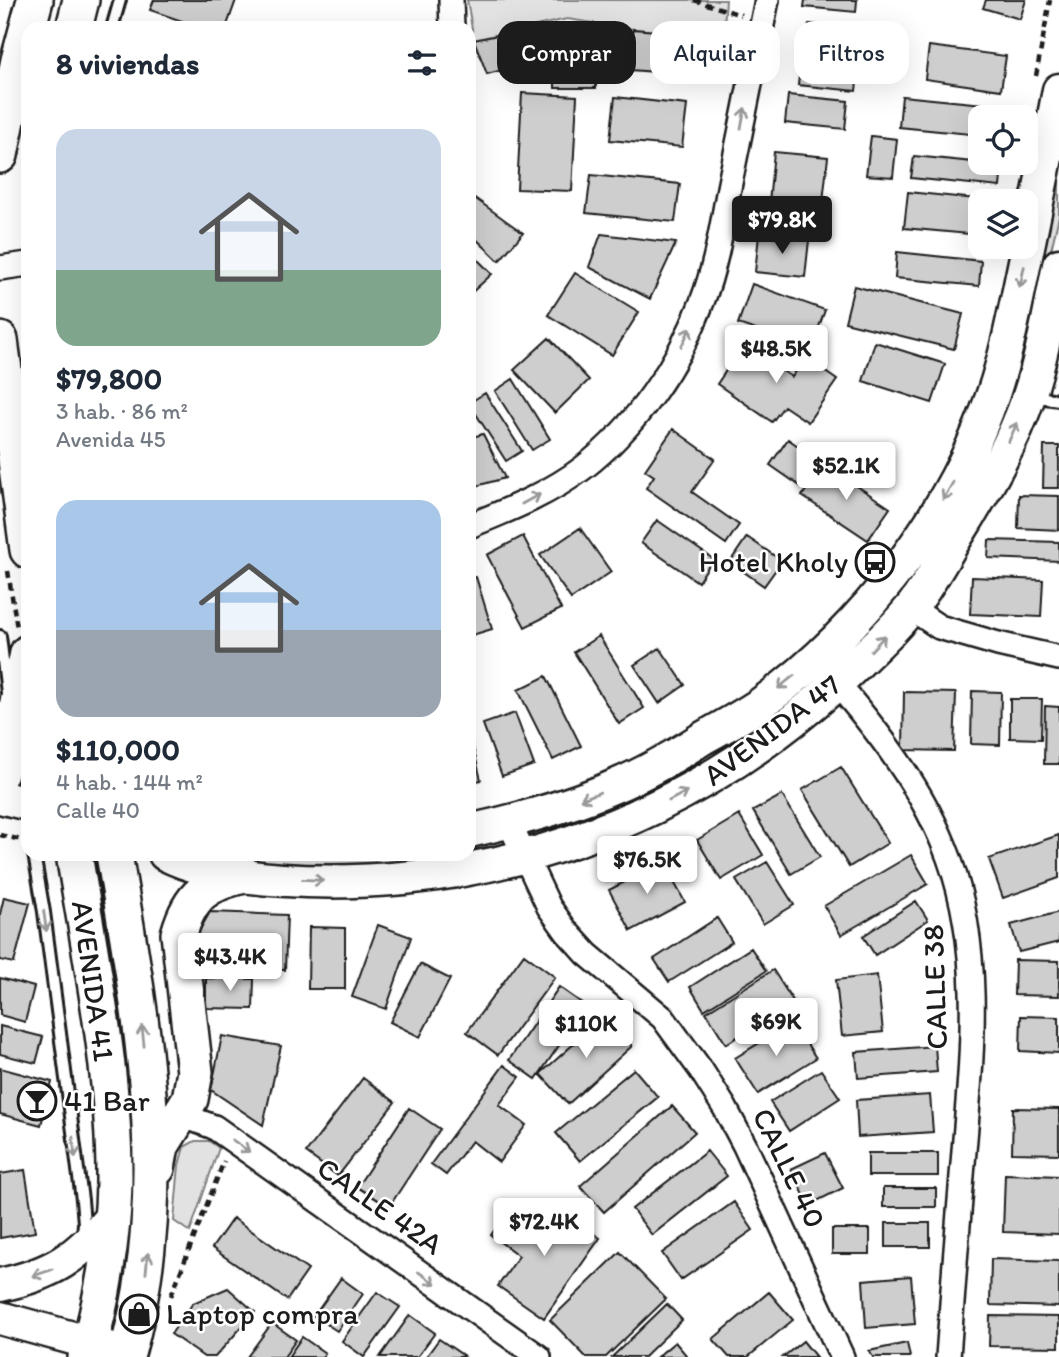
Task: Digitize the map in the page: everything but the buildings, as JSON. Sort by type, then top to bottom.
[{"type":"main road","points":[[29,21],[35,0]]},
{"type":"main road","points":[[76,21],[81,0]]},
{"type":"main road","points":[[0,155],[21,52]]},
{"type":"main road","name":"AVENIDA 47","points":[[476,829],[554,810],[615,786],[666,761],[761,703],[816,658],[857,618],[901,563],[949,490],[993,395],[1009,341],[1047,85]]},
{"type":"main road","name":"AVENIDA 47","points":[[184,861],[245,875],[334,881],[385,880],[440,874],[524,857],[653,809],[699,785],[775,735],[838,683],[911,608],[1044,398],[1059,265]]},
{"type":"main road","points":[[0,340],[17,555]]},
{"type":"main road","points":[[0,773],[21,689]]},
{"type":"main road","name":"AVENIDA 41","points":[[75,861],[106,1059],[114,1182],[112,1216],[88,1349]]},
{"type":"main road","name":"AVENIDA 41","points":[[115,861],[143,1028],[150,1117],[152,1190],[145,1281],[129,1356]]},
{"type":"main road","points":[[152,1190],[161,1146],[190,1099],[195,1072],[179,934],[185,912],[206,889],[224,880],[245,875]]},
{"type":"main road","points":[[0,1285],[54,1269],[82,1248],[112,1216]]},
{"type":"main road","points":[[0,1318],[88,1349],[129,1356]]},
{"type":"street","points":[[451,0],[452,21]]},
{"type":"street","points":[[476,523],[524,503],[581,470],[618,437],[653,393],[683,344],[703,301],[716,256],[764,11]]},
{"type":"street","points":[[0,268],[21,265]]},
{"type":"street","points":[[911,608],[939,627],[1059,658]]},
{"type":"street","name":"CALLE 38","points":[[816,658],[903,768],[928,810],[949,858],[964,910],[971,972],[972,1028],[948,1357]]},
{"type":"street","name":"CALLE 40","points":[[509,822],[549,907],[567,932],[587,954],[663,1018],[701,1070],[746,1146],[842,1357]]},
{"type":"street","name":"CALLE 42A","points":[[181,1115],[214,1127],[539,1357]]},
{"type":"lane","points":[[115,21],[120,0]]},
{"type":"lane","points":[[0,636],[12,732]]},
{"type":"lane","name":"AVENIDA 41","points":[[35,861],[82,1200],[82,1248]]},
{"type":"path","points":[[694,0],[764,11]]},
{"type":"path","points":[[1047,85],[1050,0]]},
{"type":"path","points":[[17,555],[21,604]]},
{"type":"path","points":[[0,835],[21,840]]},
{"type":"path","points":[[168,1304],[232,1140]]},
{"type":"shaded area","points":[[467,0],[726,0],[724,21],[650,21],[650,31],[636,29],[636,21],[497,21],[497,35],[476,40],[476,21],[471,21]]},
{"type":"shaded area","points":[[1059,163],[1059,216],[1027,353],[1007,415],[987,466],[901,604],[822,685],[650,799],[554,834],[546,831],[548,825],[676,773],[735,737],[932,538],[1026,259],[1038,259],[1038,225]]},
{"type":"shaded area","points":[[485,841],[488,852],[476,854],[476,842]]},
{"type":"shaded area","points":[[248,861],[433,861],[403,866],[278,866]]},
{"type":"shaded area","points":[[195,1141],[209,1141],[219,1148],[190,1232],[174,1221],[179,1165],[184,1147]]},
{"type":"place","name":"Hotel Kholy","points":[[875,562]]},
{"type":"place","name":"41 Bar","points":[[37,1101]]},
{"type":"place","name":"Laptop compra","points":[[139,1314]]}]
